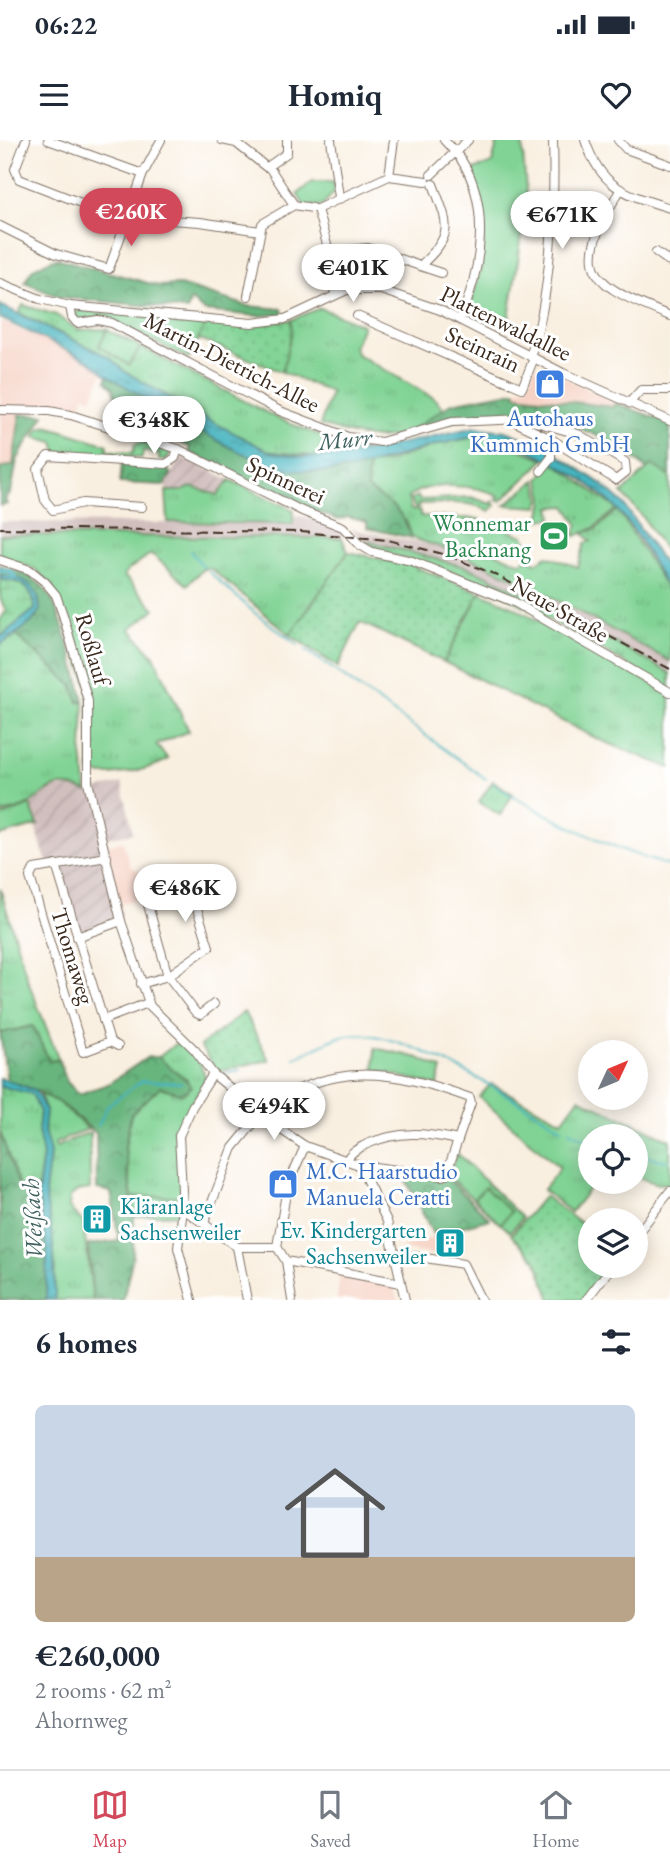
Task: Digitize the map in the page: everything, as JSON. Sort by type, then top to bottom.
[{"type":"street","points":[[26,140],[15,169],[18,178],[126,218],[200,222],[260,231]]},
{"type":"street","points":[[48,140],[143,174]]},
{"type":"street","points":[[0,226],[56,254],[109,269],[143,174],[161,140]]},
{"type":"street","points":[[222,140],[237,142],[269,168],[294,205]]},
{"type":"street","points":[[269,168],[287,153],[287,140]]},
{"type":"street","points":[[331,140],[335,199]]},
{"type":"street","points":[[389,176],[394,140]]},
{"type":"street","points":[[444,140],[466,168],[476,203],[480,242],[474,281],[460,319]]},
{"type":"street","points":[[430,180],[468,140]]},
{"type":"street","points":[[532,357],[539,325],[552,210],[553,140]]},
{"type":"street","points":[[585,140],[593,164],[619,192],[670,208]]},
{"type":"street","points":[[618,140],[626,149],[670,166]]},
{"type":"street","points":[[335,294],[329,253],[317,209],[389,176],[430,180]]},
{"type":"street","points":[[420,266],[440,248],[448,230],[430,180]]},
{"type":"street","points":[[619,192],[597,227],[594,268],[598,279],[617,293],[670,316]]},
{"type":"street","points":[[248,296],[261,244],[262,224],[294,205],[312,208]]},
{"type":"street","points":[[329,253],[368,248],[442,273]]},
{"type":"street","points":[[656,252],[670,262]]},
{"type":"street","points":[[0,283],[40,299],[70,306]]},
{"type":"street","name":"Plattenwaldallee","points":[[70,306],[252,323],[285,319],[335,294],[368,288],[382,290],[460,319],[532,357],[670,421]]},
{"type":"street","name":"Martin-Dietrich-Allee","points":[[70,306],[72,317],[78,323],[98,320],[112,323],[280,411],[348,437],[381,442],[452,422],[511,420],[535,421],[591,440],[625,462],[626,472],[615,480],[511,420]]},
{"type":"street","name":"Steinrain","points":[[357,316],[522,388],[532,357]]},
{"type":"street","points":[[629,403],[640,390],[670,390]]},
{"type":"street","name":"Spinnerei","points":[[0,410],[48,411],[71,415],[178,449],[283,502],[343,527],[352,536]]},
{"type":"street","points":[[541,471],[550,460],[551,442]]},
{"type":"street","points":[[142,507],[83,503],[53,510],[45,499],[38,469],[48,456],[166,464],[175,458],[178,449]]},
{"type":"street","name":"Neue Straße","points":[[352,536],[372,552],[412,561],[514,603],[670,692]]},
{"type":"street","name":"Roßlauf","points":[[0,560],[39,576],[51,587],[59,603],[88,701],[88,782],[121,921],[148,1003]]},
{"type":"street","points":[[107,857],[56,865],[103,1020],[148,1003],[214,1074],[260,1113],[305,1146],[359,1165],[446,1175],[471,1102],[470,1098],[373,1072],[346,1074],[317,1083],[260,1113],[233,1148],[204,1223]]},
{"type":"street","name":"Thomaweg","points":[[56,865],[31,872],[42,923],[83,1052],[114,1044],[103,1020]]},
{"type":"street","points":[[141,984],[168,976],[208,949],[192,896]]},
{"type":"street","points":[[146,898],[168,976],[200,1015],[214,1004]]},
{"type":"street","points":[[77,937],[121,921]]},
{"type":"street","points":[[192,1300],[178,1248],[183,1209],[179,1136],[191,1107],[214,1074]]},
{"type":"street","points":[[346,1161],[354,1150],[393,1134],[420,1132],[458,1140]]},
{"type":"street","points":[[292,1300],[286,1261],[277,1247],[287,1187],[305,1146]]},
{"type":"street","points":[[359,1165],[381,1205],[405,1300]]},
{"type":"street","points":[[648,1220],[670,1192]]},
{"type":"street","points":[[183,1209],[237,1247],[277,1247]]},
{"type":"street","points":[[237,1247],[247,1300]]},
{"type":"street","points":[[394,1252],[463,1264],[481,1300]]},
{"type":"street","points":[[286,1261],[400,1283]]},
{"type":"street","points":[[586,1300],[603,1278]]},
{"type":"shaded area","points":[[0,321],[28,334],[31,332],[89,361],[103,372],[92,398],[85,395],[78,413],[57,407],[20,406],[20,432],[13,465],[0,468]]},
{"type":"shaded area","points":[[535,367],[545,368],[615,403],[613,407],[517,395],[515,391],[528,386]]},
{"type":"shaded area","points":[[180,456],[294,510],[293,524],[167,502],[166,485]]},
{"type":"shaded area","points":[[296,515],[334,524],[343,531],[342,538],[0,535],[0,522],[295,524]]},
{"type":"shaded area","points":[[351,529],[445,548],[500,571],[670,661],[670,673],[522,592],[470,568],[362,539]]},
{"type":"shaded area","points":[[122,783],[133,833],[105,838],[122,917],[79,934],[59,869],[46,860],[35,826],[38,824],[30,805],[53,788],[70,787],[87,792]]},
{"type":"shaded area","points":[[123,841],[130,866],[141,872],[147,896],[120,904],[107,845]]},
{"type":"shaded area","points":[[454,1228],[459,1255],[457,1259],[401,1249]]},
{"type":"shaded area","points":[[340,1274],[391,1284],[399,1300],[337,1300]]},
{"type":"green space","points":[[498,140],[522,140],[527,203],[509,318],[491,314],[483,326],[469,313],[481,265],[485,224],[474,170],[492,163]]},
{"type":"green space","points":[[312,182],[333,182],[335,191],[322,206],[304,205],[297,194]]},
{"type":"green space","points":[[56,258],[159,286],[180,285],[248,306],[282,309],[283,314],[257,316],[204,311],[191,300],[187,310],[60,297],[25,282],[33,268]]},
{"type":"green space","points":[[23,305],[56,315],[78,330],[107,329],[99,346],[129,365],[141,347],[275,417],[331,440],[329,448],[345,452],[348,444],[367,450],[323,457],[264,451],[124,371],[109,357],[19,313]]},
{"type":"green space","points":[[320,308],[363,325],[354,347],[357,354],[434,398],[444,409],[413,430],[385,438],[355,435],[320,425],[331,392],[282,372],[291,320]]},
{"type":"green space","points":[[77,310],[207,322],[189,359],[106,318],[79,320],[75,316]]},
{"type":"green space","points":[[291,320],[292,332],[282,372],[198,339],[207,322],[252,326]]},
{"type":"green space","points":[[107,330],[141,347],[129,365],[99,346]]},
{"type":"green space","points":[[108,376],[260,461],[322,472],[368,465],[367,489],[395,509],[405,521],[412,538],[367,528],[367,522],[347,517],[339,520],[302,507],[189,452],[190,447],[149,431],[153,420],[116,399],[113,388],[106,380]]},
{"type":"green space","points":[[515,391],[517,395],[613,407],[615,403],[670,423],[670,477],[652,465],[647,470],[627,453],[593,434],[556,420],[552,424],[540,417],[524,413],[483,415],[409,432],[452,403]]},
{"type":"green space","points":[[20,414],[44,415],[17,460],[11,493],[5,500],[7,504],[0,506],[0,468],[13,465]]},
{"type":"green space","points":[[47,426],[108,445],[107,450],[133,453],[135,444],[143,442],[172,451],[166,460],[159,460],[159,454],[143,451],[142,458],[57,452],[54,442],[35,437],[39,429]]},
{"type":"green space","points":[[475,437],[495,440],[545,459],[501,501],[496,499],[499,496],[478,489],[438,487],[416,492],[408,498],[411,510],[421,511],[421,516],[479,519],[478,523],[498,527],[500,522],[511,525],[510,531],[524,536],[529,544],[523,549],[516,543],[497,543],[497,554],[522,563],[526,558],[536,563],[547,556],[578,567],[585,543],[591,541],[583,533],[596,529],[618,510],[670,594],[670,661],[512,577],[480,562],[412,538],[407,522],[367,489],[368,465],[390,461],[439,444]]},
{"type":"green space","points":[[553,462],[617,509],[594,528],[576,536],[578,524],[566,506],[551,507],[553,518],[540,520],[544,499],[539,478]]},
{"type":"green space","points":[[122,464],[165,467],[171,474],[165,485],[120,483]]},
{"type":"green space","points":[[652,465],[670,477],[670,559],[643,517],[622,493]]},
{"type":"green space","points":[[230,480],[294,510],[293,524],[168,522],[166,491],[182,491],[191,487],[218,495]]},
{"type":"green space","points":[[536,480],[541,499],[538,507],[505,505]]},
{"type":"green space","points":[[417,496],[420,500],[471,497],[491,504],[493,501],[495,506],[489,511],[474,505],[455,503],[418,504],[419,508],[415,508],[411,500]]},
{"type":"green space","points":[[0,535],[342,538],[348,552],[290,635],[210,568],[203,569],[187,585],[153,555],[128,570],[124,576],[155,609],[130,629],[154,656],[189,731],[156,745],[168,759],[162,763],[105,775],[90,771],[88,687],[52,585],[35,569],[0,556]]},
{"type":"green space","points":[[363,540],[470,568],[522,592],[670,673],[670,690],[490,588],[463,576],[396,556]]},
{"type":"green space","points":[[348,552],[410,565],[480,592],[444,662],[360,622],[338,667],[290,635]]},
{"type":"green space","points":[[0,565],[31,578],[47,592],[63,628],[84,701],[78,702],[74,687],[16,635],[37,617],[17,576],[0,575]]},
{"type":"green space","points":[[0,580],[14,581],[24,586],[32,595],[35,609],[0,637],[0,620],[6,611],[0,598]]},
{"type":"green space","points":[[480,592],[512,606],[670,694],[670,768],[598,739],[444,662]]},
{"type":"green space","points":[[16,635],[74,687],[78,702],[84,701],[82,754],[87,792],[67,786],[54,787],[24,807],[0,814],[0,645]]},
{"type":"green space","points":[[493,781],[513,794],[500,815],[479,802]]},
{"type":"green space","points":[[30,805],[38,825],[0,836],[0,817]]},
{"type":"green space","points":[[0,888],[28,981],[59,1060],[49,1061],[33,1027],[0,1033]]},
{"type":"green space","points":[[244,1012],[269,1060],[217,1071],[200,1046]]},
{"type":"green space","points":[[33,1026],[49,1061],[59,1060],[67,1082],[79,1094],[108,1084],[148,1057],[159,1057],[191,1087],[183,1094],[160,1087],[131,1114],[125,1148],[134,1216],[133,1256],[123,1300],[93,1300],[88,1245],[119,1241],[111,1192],[97,1189],[96,1133],[58,1102],[7,1080],[0,1033]]},
{"type":"green space","points":[[179,1041],[199,1061],[206,1078],[179,1126],[181,1196],[132,1197],[125,1148],[131,1114],[160,1087],[183,1094],[187,1079],[167,1067],[159,1057]]},
{"type":"green space","points":[[375,1048],[419,1058],[442,1069],[437,1086],[374,1069]]},
{"type":"green space","points":[[491,1084],[562,1121],[578,1099],[578,1110],[605,1110],[635,1124],[578,1124],[578,1194],[585,1194],[571,1212],[543,1190],[560,1168],[479,1097]]},
{"type":"green space","points":[[0,1086],[33,1094],[40,1112],[38,1131],[43,1155],[38,1187],[21,1192],[0,1132]]},
{"type":"green space","points":[[40,1094],[58,1102],[88,1129],[55,1143],[56,1147],[90,1132],[90,1189],[77,1191],[70,1197],[69,1208],[83,1222],[93,1300],[55,1300],[54,1251],[45,1192],[50,1153],[44,1131],[46,1111]]},
{"type":"green space","points":[[648,1130],[670,1140],[670,1184],[648,1181]]},
{"type":"green space","points":[[0,1132],[21,1192],[38,1187],[47,1251],[46,1300],[0,1300]]},
{"type":"green space","points":[[457,1153],[522,1218],[510,1232],[448,1176]]},
{"type":"green space","points":[[403,1174],[446,1177],[490,1219],[433,1234]]},
{"type":"green space","points":[[485,1187],[511,1212],[500,1224],[474,1198]]},
{"type":"green space","points":[[180,1196],[179,1214],[134,1216],[132,1197]]},
{"type":"green space","points":[[544,1196],[578,1221],[578,1278],[600,1278],[584,1300],[551,1300],[536,1260],[511,1235]]},
{"type":"water","points":[[0,305],[109,357],[124,371],[188,409],[270,452],[303,457],[344,456],[475,427],[506,431],[546,447],[603,485],[624,504],[670,573],[670,594],[639,538],[616,508],[588,484],[531,451],[492,438],[475,437],[439,444],[350,469],[313,472],[272,465],[224,444],[174,416],[108,376],[89,361],[0,318]]},
{"type":"water","points":[[0,575],[16,577],[29,584],[37,594],[40,610],[31,623],[0,645],[0,637],[35,609],[32,595],[25,586],[14,581],[0,580]]},
{"type":"water","points":[[0,1078],[35,1090],[46,1111],[44,1131],[50,1153],[45,1192],[54,1251],[55,1300],[46,1300],[47,1251],[38,1193],[43,1155],[38,1131],[40,1112],[32,1094],[0,1086]]},
{"type":"waterway","points":[[190,551],[204,567]]},
{"type":"waterway","points":[[0,569],[11,571],[15,578]]},
{"type":"waterway","points":[[209,572],[255,613],[298,645]]},
{"type":"waterway","points":[[306,650],[339,673]]},
{"type":"waterway","points":[[340,674],[486,779]]},
{"type":"waterway","points":[[493,784],[579,831],[670,866]]},
{"type":"waterway","points":[[295,1058],[343,1036],[365,1035],[393,1040],[456,1067],[563,1129]]},
{"type":"waterway","points":[[222,1074],[241,1070]]},
{"type":"waterway","points":[[98,1126],[108,1105],[142,1081],[181,1083]]},
{"type":"waterway","points":[[569,1131],[578,1135]]},
{"type":"waterway","points":[[648,1157],[667,1161]]},
{"type":"railway","points":[[0,528],[301,532],[388,540],[443,554],[494,574],[670,669]]},
{"type":"place","name":"Autohaus Kummich GmbH","points":[[550,384]]},
{"type":"place","name":"Wonnemar Backnang","points":[[554,536]]},
{"type":"place","name":"M.C. Haarstudio Manuela Ceratti","points":[[283,1184]]},
{"type":"place","name":"Kläranlage Sachsenweiler","points":[[97,1219]]},
{"type":"place","name":"Ev. Kindergarten Sachsenweiler","points":[[450,1243]]},
{"type":"water label","name":"Murr","points":[[345,439]]},
{"type":"water label","name":"Weißach","points":[[32,1219]]}]
